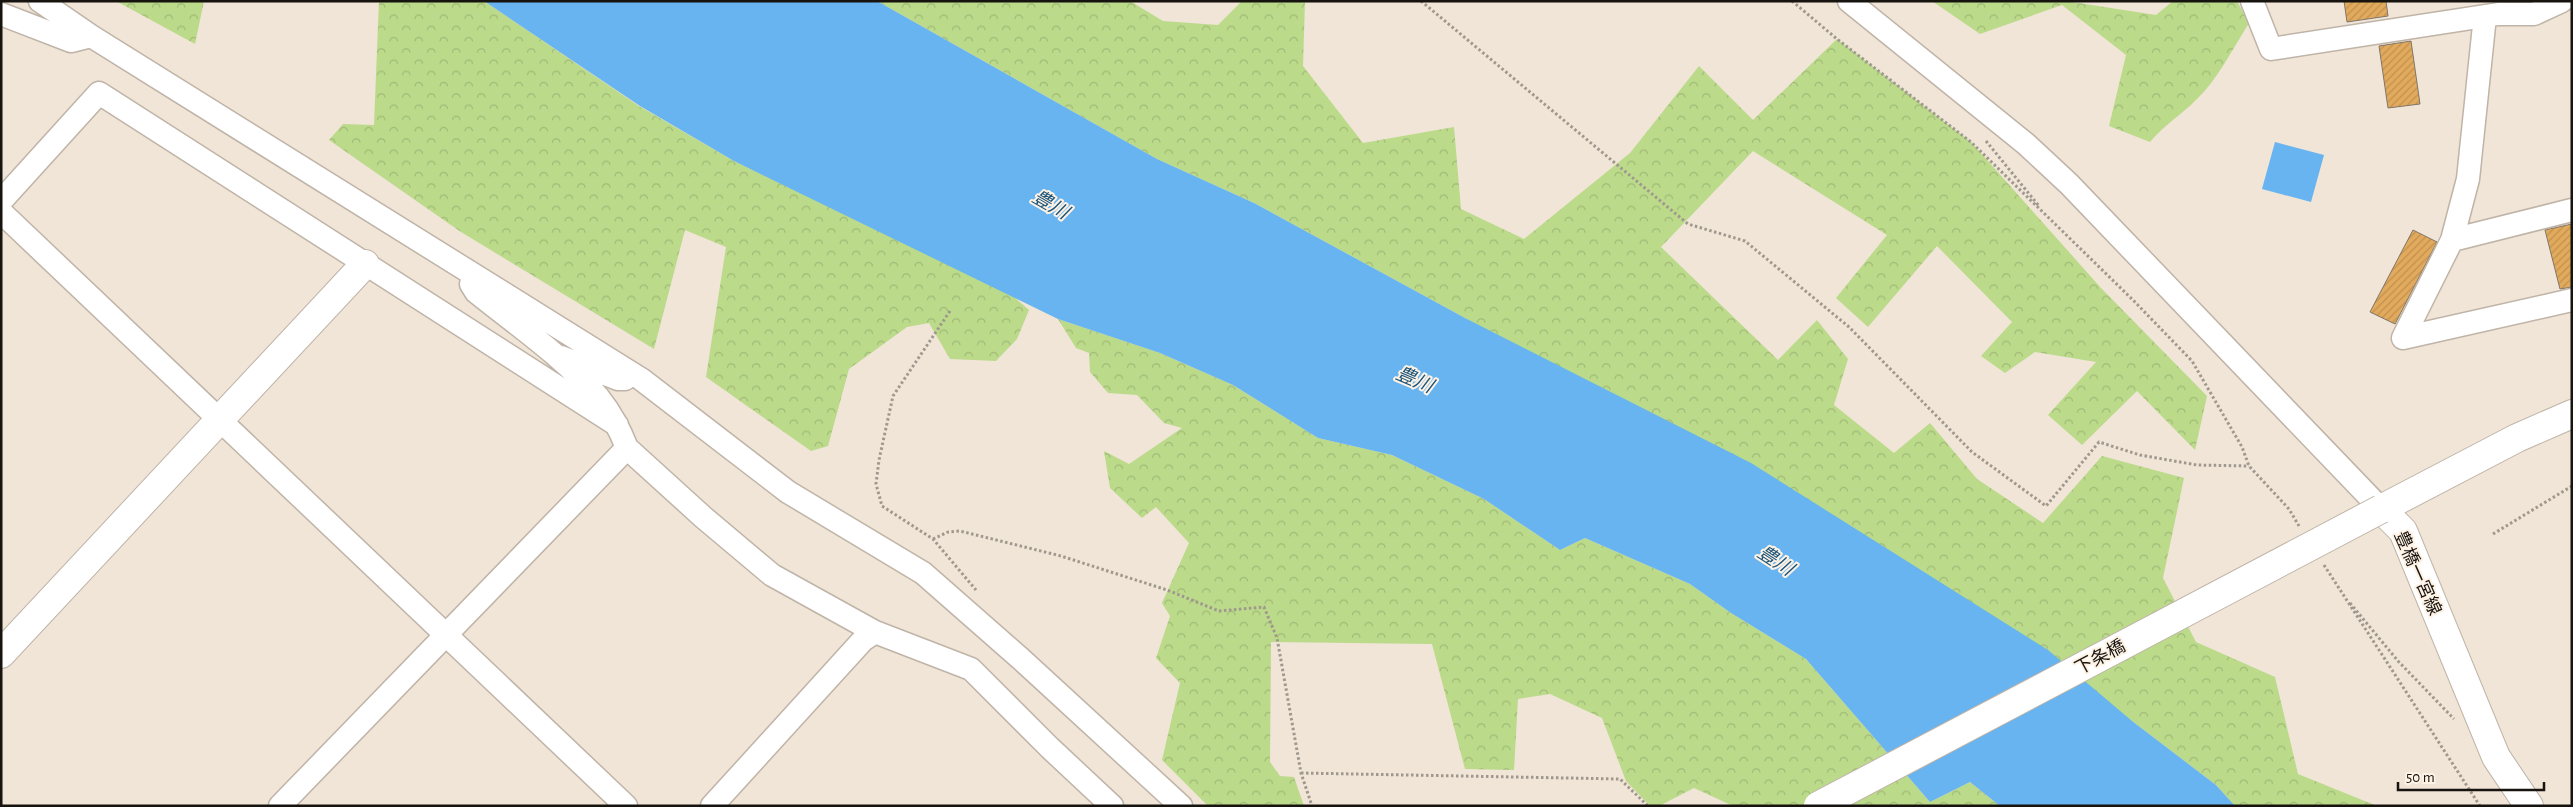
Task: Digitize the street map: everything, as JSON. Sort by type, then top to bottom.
[{"type":"main road","points":[[1,654],[365,264]]},
{"type":"main road","points":[[2381,509],[2517,438],[2572,414]]},
{"type":"main road","name":"下条橋","points":[[1818,806],[2381,509]]},
{"type":"main road","name":"豊橋一宮線","points":[[2381,509],[2402,530],[2496,757],[2529,806]]},
{"type":"street","points":[[40,1],[91,36],[641,379],[788,492],[923,574],[1021,658],[1181,806]]},
{"type":"street","points":[[1849,1],[2026,144],[2069,184],[2381,509]]},
{"type":"street","points":[[2252,1],[2270,49],[2493,10],[2534,14],[2562,1]]},
{"type":"street","points":[[2493,10],[2468,179],[2452,240],[2403,338],[2572,300]]},
{"type":"street","points":[[1,14],[71,41],[91,36]]},
{"type":"street","points":[[1,200],[99,94],[617,425]]},
{"type":"street","points":[[2452,240],[2572,210]]},
{"type":"street","points":[[1,212],[626,806]]},
{"type":"street","points":[[458,264],[476,292],[553,354],[599,398],[617,425],[628,448],[702,517],[772,575],[874,632],[971,669],[1050,748],[1112,806]]},
{"type":"street","points":[[415,296],[618,379],[641,379]]},
{"type":"street","points":[[280,806],[628,448]]},
{"type":"street","points":[[712,806],[863,640],[874,632]]},
{"type":"path","points":[[1421,1],[1688,224],[1745,241],[1849,327],[1972,452],[2046,506],[2099,442],[2140,455],[2197,465],[2249,466]]},
{"type":"path","points":[[1792,1],[1836,39],[1971,142],[2192,361],[2242,446],[2249,466],[2289,510],[2305,535]]},
{"type":"path","points":[[1981,135],[2048,217]]},
{"type":"path","points":[[950,311],[893,396],[879,460],[876,484],[882,506],[933,539],[978,592]]},
{"type":"path","points":[[2493,534],[2572,486]]},
{"type":"path","points":[[933,539],[948,532],[960,531],[1061,556],[1167,590],[1219,611],[1264,607],[1277,638],[1301,773],[1312,806]]},
{"type":"path","points":[[2320,560],[2480,806]]},
{"type":"path","points":[[2341,593],[2398,661],[2459,724]]},
{"type":"path","points":[[1301,773],[1620,779],[1648,806]]},
{"type":"green space","points":[[116,1],[204,1],[195,44]]},
{"type":"green space","points":[[379,1],[484,1],[639,106],[734,161],[1013,296],[1029,310],[1017,339],[996,361],[950,359],[929,323],[907,327],[849,369],[828,446],[811,451],[706,377],[726,247],[685,230],[654,349],[461,232],[329,140],[343,124],[374,125]]},
{"type":"green space","points":[[877,1],[1130,1],[1163,21],[1218,25],[1242,1],[1305,1],[1303,66],[1363,143],[1454,127],[1461,209],[1524,239],[1630,153],[1699,66],[1753,120],[1837,39],[1971,142],[2101,288],[2207,396],[2195,450],[2137,391],[2082,445],[2048,415],[2096,362],[2035,352],[2005,373],[1981,356],[2012,322],[1937,246],[1868,327],[1836,298],[1887,235],[1753,151],[1661,247],[1778,360],[1817,320],[1848,359],[1834,405],[1894,453],[1930,423],[1977,479],[2043,523],[2102,456],[2184,478],[2163,578],[2196,642],[2275,677],[2298,774],[2377,806],[2235,806],[2216,785],[2132,721],[1465,318],[1254,203],[1157,159]]},
{"type":"green space","points":[[1932,1],[2066,1],[2156,15],[2173,1],[2237,1],[2249,23],[2204,92],[2150,142],[2109,126],[2126,55],[2062,5],[1980,34]]},
{"type":"green space","points":[[1058,319],[1160,353],[1233,385],[1318,438],[1392,455],[1484,499],[1560,550],[1585,538],[1690,584],[1731,613],[1806,659],[1930,802],[1970,782],[2000,806],[1733,806],[1694,788],[1659,806],[1650,806],[1626,781],[1602,718],[1550,694],[1518,699],[1514,770],[1465,769],[1432,644],[1271,642],[1270,762],[1280,776],[1294,777],[1304,806],[1208,806],[1162,760],[1180,683],[1156,658],[1170,616],[1162,603],[1189,543],[1156,507],[1142,518],[1110,488],[1104,451],[1129,464],[1182,428],[1164,423],[1137,395],[1108,393],[1090,372],[1089,353],[1076,348]]},
{"type":"water","name":"豊川","points":[[484,1],[877,1],[1157,159],[1254,203],[1465,318],[1751,463],[2048,650],[2132,721],[2216,785],[2235,806],[2000,806],[1970,782],[1930,802],[1806,659],[1731,613],[1690,584],[1585,538],[1560,550],[1484,499],[1392,455],[1318,438],[1233,385],[1160,353],[1058,319],[734,161],[640,106]]},
{"type":"water","points":[[2275,142],[2324,155],[2311,202],[2262,189]]},
{"type":"building","points":[[2344,1],[2386,1],[2388,16],[2347,22]]},
{"type":"building","points":[[2411,41],[2420,104],[2388,108],[2379,46]]},
{"type":"building","points":[[2572,224],[2572,287],[2560,289],[2545,230]]},
{"type":"building","points":[[2413,230],[2437,242],[2395,324],[2370,312]]}]
